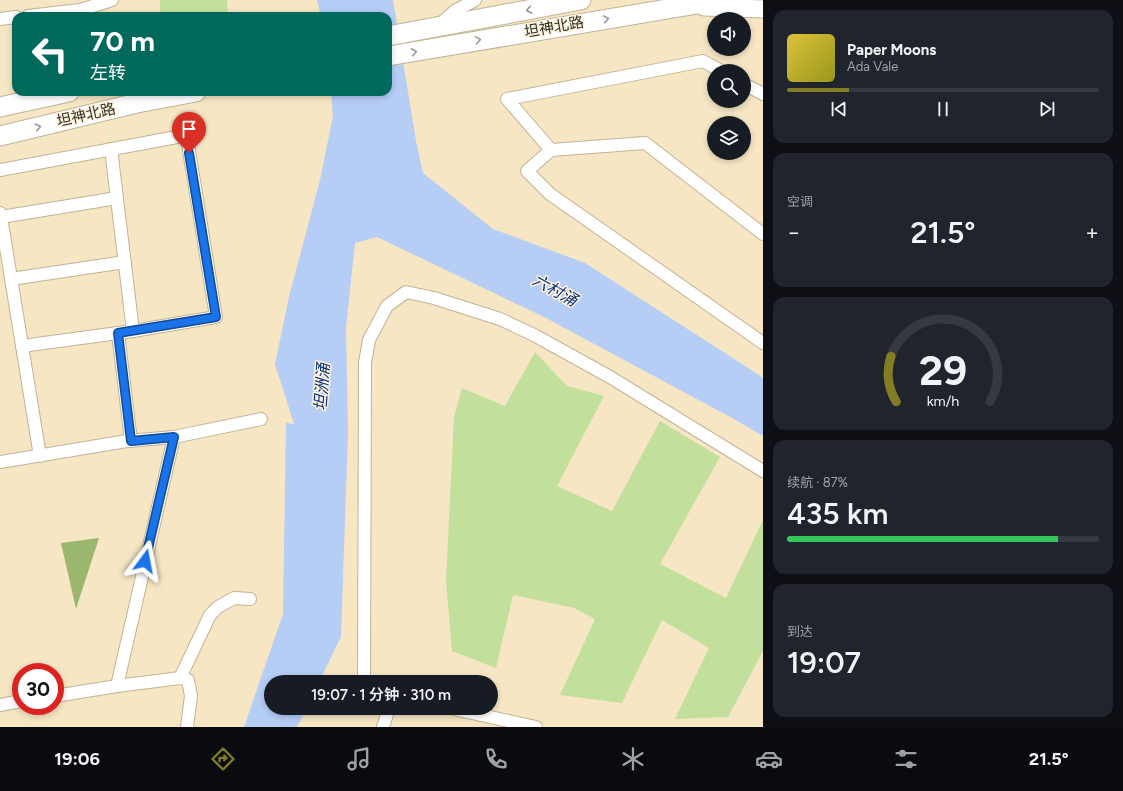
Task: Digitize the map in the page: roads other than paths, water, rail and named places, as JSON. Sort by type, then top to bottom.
[{"type":"main road","name":"坦神北路","points":[[392,35],[581,0]]},
{"type":"main road","name":"坦神北路","points":[[392,55],[721,0]]},
{"type":"main road","points":[[682,6],[763,9]]},
{"type":"main road","name":"坦神北路","points":[[0,107],[51,96]]},
{"type":"main road","name":"坦神北路","points":[[0,136],[137,103],[175,96]]},
{"type":"street","points":[[63,12],[80,10],[112,0]]},
{"type":"street","points":[[437,27],[455,11],[475,0]]},
{"type":"street","points":[[0,19],[12,18]]},
{"type":"street","points":[[551,150],[507,99],[703,61],[708,64]]},
{"type":"street","points":[[751,88],[763,94]]},
{"type":"street","points":[[0,170],[182,136],[186,138],[216,317],[133,331],[22,346]]},
{"type":"street","points":[[763,234],[645,143],[551,150],[528,171],[550,194],[763,343]]},
{"type":"street","points":[[111,149],[133,331]]},
{"type":"street","points":[[0,216],[117,198]]},
{"type":"street","points":[[0,213],[40,456]]},
{"type":"street","points":[[11,279],[125,262]]},
{"type":"street","points":[[364,675],[365,363],[369,340],[387,306],[406,292],[434,298],[500,319],[534,335],[610,377],[763,470]]},
{"type":"street","points":[[118,333],[131,441]]},
{"type":"street","points":[[0,462],[131,441],[174,437],[261,419]]},
{"type":"street","points":[[116,686],[174,437]]},
{"type":"street","points":[[180,678],[210,615],[218,607],[234,598],[250,599]]},
{"type":"street","points":[[64,695],[180,678],[188,680],[191,696],[187,727]]},
{"type":"street","points":[[0,705],[12,703]]},
{"type":"street","points":[[383,727],[387,715]]},
{"type":"street","points":[[481,715],[536,727]]},
{"type":"water","points":[[317,0],[393,0],[416,141],[423,173],[493,229],[585,263],[763,378],[763,436],[546,318],[377,237],[355,243],[346,328],[348,433],[341,637],[322,675],[264,675],[264,715],[303,715],[297,727],[244,727],[283,614],[286,423],[294,424],[275,364],[289,297],[320,180],[333,116],[331,96],[392,96],[392,12],[320,12]]},
{"type":"water label","name":"六村涌","points":[[555,290]]},
{"type":"water label","name":"坦洲涌","points":[[322,387]]}]
